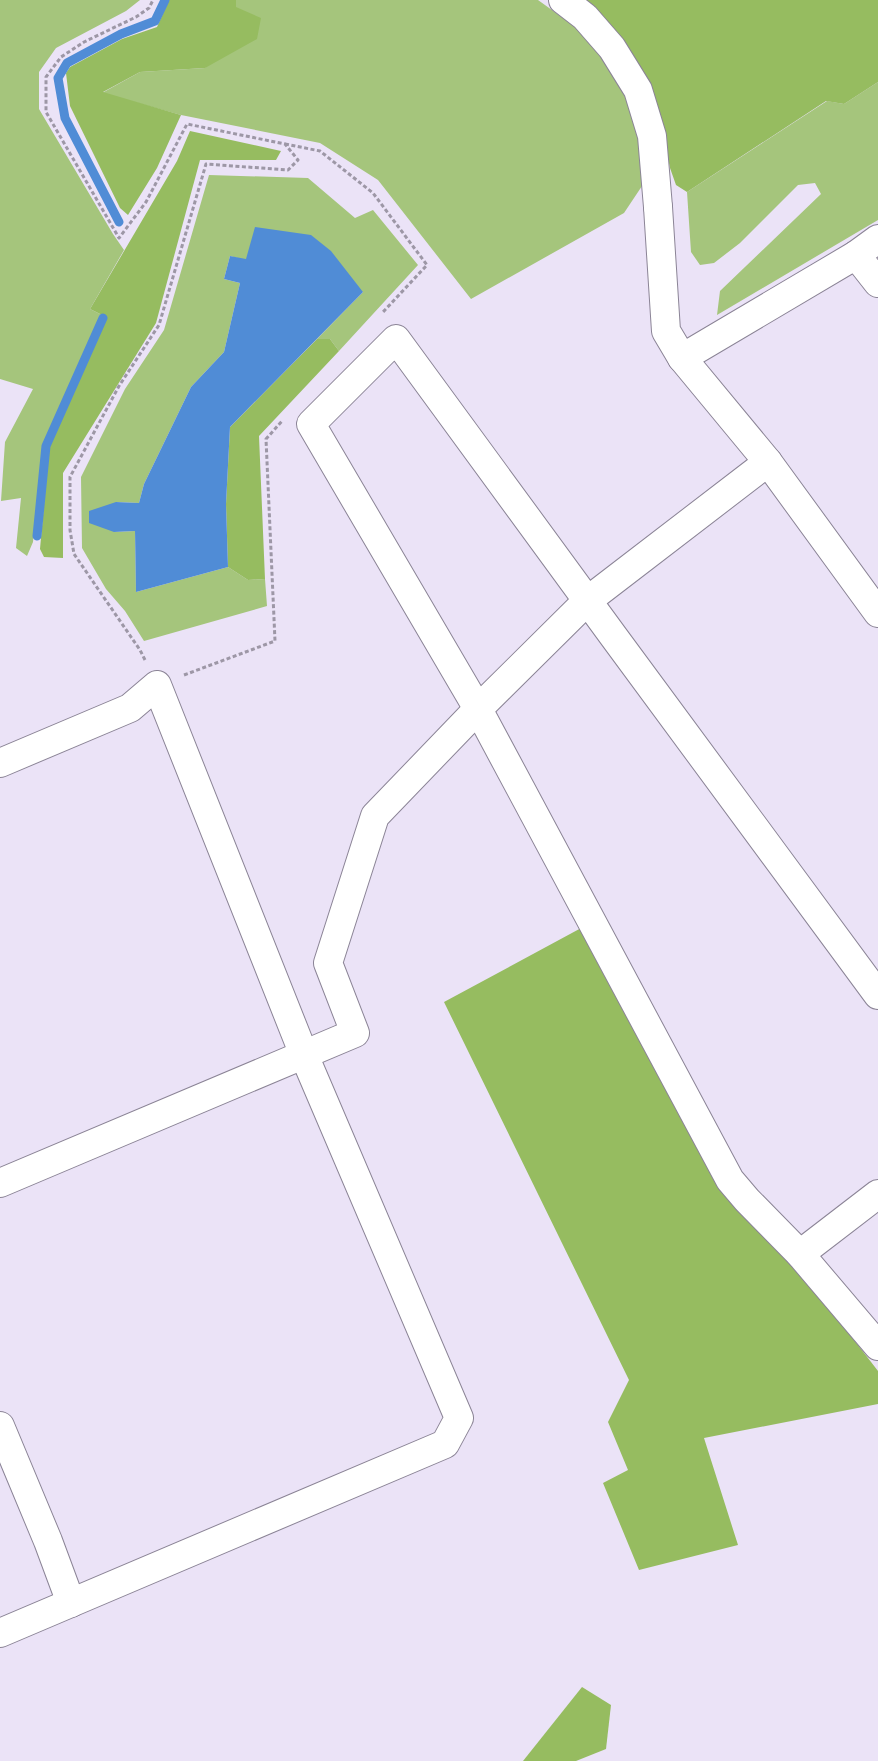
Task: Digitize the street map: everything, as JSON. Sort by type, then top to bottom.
[{"type":"street","points":[[563,0],[585,17],[612,48],[638,90],[652,136],[666,331],[682,358],[768,462],[878,613]]},
{"type":"street","points":[[682,358],[856,255],[878,239]]},
{"type":"street","points":[[856,255],[878,283]]},
{"type":"street","points":[[878,994],[396,339],[311,424],[478,709],[730,1180],[800,1254],[878,1346]]},
{"type":"street","points":[[0,1183],[355,1034],[328,963],[375,816],[478,709],[587,601],[768,462]]},
{"type":"street","points":[[0,763],[130,708],[157,685],[304,1055],[459,1418],[445,1444],[0,1633]]},
{"type":"street","points":[[800,1254],[878,1194]]},
{"type":"street","points":[[0,1426],[48,1540],[71,1603]]},
{"type":"path","points":[[153,0],[150,8],[136,17],[84,42],[61,57],[46,76],[46,112],[119,238],[146,202],[188,124],[285,144],[298,160],[288,170],[206,164],[159,325],[119,386],[70,477],[70,530],[74,554],[140,650],[157,685]]},
{"type":"green space","points":[[0,0],[140,0],[126,11],[56,48],[39,72],[39,109],[124,250],[90,309],[102,315],[43,445],[33,542],[27,556],[16,548],[21,498],[1,501],[5,442],[33,389],[0,379]]},
{"type":"green space","points":[[169,0],[236,0],[236,7],[261,18],[257,39],[205,68],[140,72],[103,92],[181,115],[157,168],[128,215],[120,208],[70,106],[66,73],[70,67],[122,39],[157,27]]},
{"type":"green space","points":[[236,0],[538,0],[588,36],[623,90],[639,134],[646,180],[624,213],[471,299],[378,180],[320,143],[181,115],[102,93],[140,72],[205,68],[236,6]]},
{"type":"green space","points":[[583,0],[878,0],[878,82],[844,104],[826,101],[687,192],[676,185],[670,168],[661,124]]},
{"type":"green space","points":[[878,82],[878,220],[717,315],[720,291],[821,194],[815,183],[798,185],[740,243],[714,263],[700,265],[691,252],[687,192],[827,101],[844,104]]},
{"type":"green space","points":[[190,131],[281,151],[276,160],[200,160],[156,323],[63,473],[63,558],[44,557],[40,549],[49,448],[106,317],[90,309],[177,161]]},
{"type":"green space","points":[[209,175],[308,178],[355,218],[373,210],[418,265],[339,351],[330,339],[317,339],[363,292],[230,256],[224,279],[240,283],[224,352],[191,387],[144,484],[139,503],[116,502],[114,532],[135,531],[136,592],[228,567],[248,580],[265,579],[267,606],[144,641],[125,611],[106,589],[82,548],[81,477],[125,389],[164,330]]},
{"type":"green space","points":[[317,339],[330,339],[339,351],[259,436],[265,579],[248,580],[228,567],[226,504],[230,427]]},
{"type":"green space","points":[[583,927],[793,1261],[878,1371],[878,1404],[704,1438],[738,1545],[639,1570],[603,1483],[628,1470],[608,1422],[629,1380],[444,1002]]},
{"type":"green space","points":[[582,1687],[611,1705],[606,1749],[576,1761],[523,1761]]},
{"type":"water","points":[[255,227],[311,235],[331,251],[363,292],[230,427],[226,504],[228,567],[136,592],[135,531],[114,532],[89,523],[89,511],[116,502],[139,503],[144,484],[191,387],[224,352],[240,283],[224,279],[230,256],[246,259]]},
{"type":"waterway","points":[[119,222],[65,118],[58,78],[67,63],[121,34],[155,21],[165,0]]},
{"type":"waterway","points":[[37,536],[46,446],[103,318]]}]
